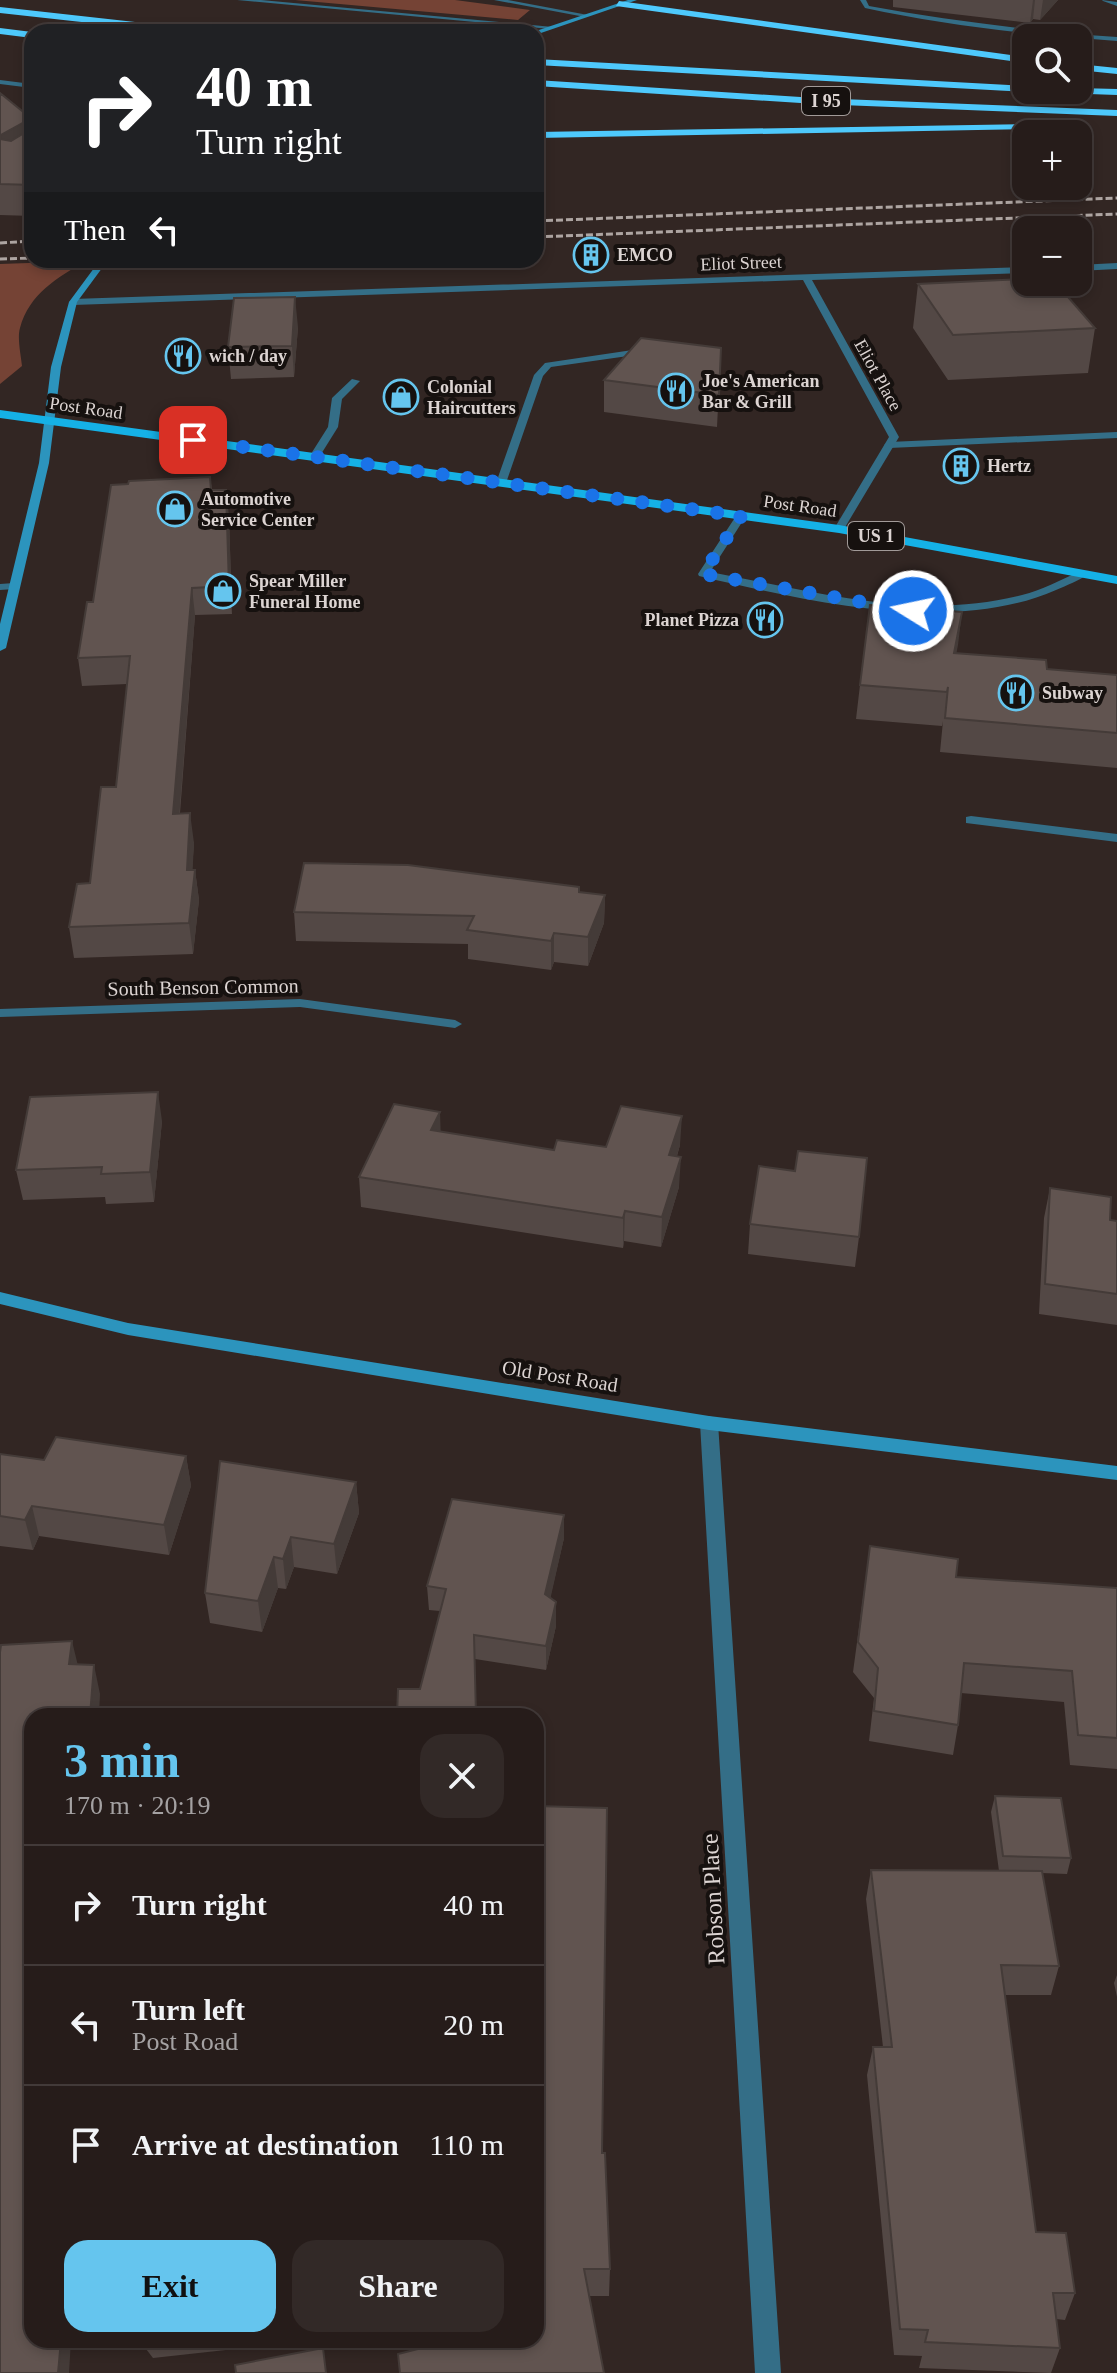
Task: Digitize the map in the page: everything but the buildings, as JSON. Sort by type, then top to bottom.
[{"type":"highway","points":[[619,4],[1012,58]]},
{"type":"highway","points":[[0,9],[128,24]]},
{"type":"highway","points":[[3,31],[24,34]]},
{"type":"highway","name":"I 95","points":[[544,62],[1012,88]]},
{"type":"highway","points":[[1092,68],[1117,71]]},
{"type":"highway","name":"I 95","points":[[544,84],[816,101],[1117,113]]},
{"type":"highway","points":[[1092,91],[1117,92]]},
{"type":"highway","points":[[544,136],[1012,127]]},
{"type":"main road","name":"Post Road","points":[[0,414],[839,529],[1117,580]]},
{"type":"street","points":[[240,0],[516,24]]},
{"type":"street","points":[[497,0],[585,15]]},
{"type":"street","points":[[544,30],[634,0]]},
{"type":"street","points":[[863,0],[867,7],[926,19],[1052,35],[1117,39]]},
{"type":"street","points":[[1105,0],[1117,4]]},
{"type":"street","points":[[544,26],[550,27]]},
{"type":"street","points":[[0,82],[24,85]]},
{"type":"street","points":[[1092,267],[1117,266]]},
{"type":"street","points":[[0,648],[44,463],[56,367],[73,302],[98,268]]},
{"type":"street","name":"Eliot Street","points":[[73,302],[1012,270]]},
{"type":"street","name":"Eliot Place","points":[[806,277],[894,437],[889,445]]},
{"type":"street","points":[[501,483],[539,375],[548,365],[649,351]]},
{"type":"street","points":[[314,457],[333,427],[337,398],[355,381]]},
{"type":"street","points":[[839,529],[889,445],[1117,435]]},
{"type":"street","points":[[741,516],[703,574],[913,611],[989,606],[1014,601],[1083,574]]},
{"type":"street","points":[[0,587],[14,586]]},
{"type":"street","points":[[971,820],[1117,838]]},
{"type":"street","name":"South Benson Common","points":[[0,1013],[300,1003],[455,1024]]},
{"type":"street","name":"Old Post Road","points":[[0,1298],[128,1329],[709,1423],[1117,1473]]},
{"type":"street","name":"Robson Place","points":[[709,1423],[768,2373]]},
{"type":"shaded area","points":[[295,0],[455,0],[530,10],[518,20]]},
{"type":"shaded area","points":[[24,263],[24,268],[75,268],[55,280],[30,305],[19,332],[22,366],[0,384],[0,264]]},
{"type":"railway","points":[[544,221],[1117,198]]},
{"type":"railway","points":[[544,237],[1117,214]]},
{"type":"railway","points":[[0,243],[24,242]]},
{"type":"railway","points":[[0,259],[24,258]]},
{"type":"place","name":"EMCO","points":[[591,255]]},
{"type":"place","name":"wich / day","points":[[183,356]]},
{"type":"place","name":"Joe's American Bar & Grill","points":[[676,391]]},
{"type":"place","name":"Colonial Haircutters","points":[[401,397]]},
{"type":"place","name":"Hertz","points":[[961,466]]},
{"type":"place","name":"Automotive Service Center","points":[[175,509]]},
{"type":"place","name":"Spear Miller Funeral Home","points":[[223,591]]},
{"type":"place","name":"Planet Pizza","points":[[765,620]]},
{"type":"place","name":"Subway","points":[[1016,693]]},
{"type":"route","points":[[193,440],[741,516],[703,574],[913,611]]}]
